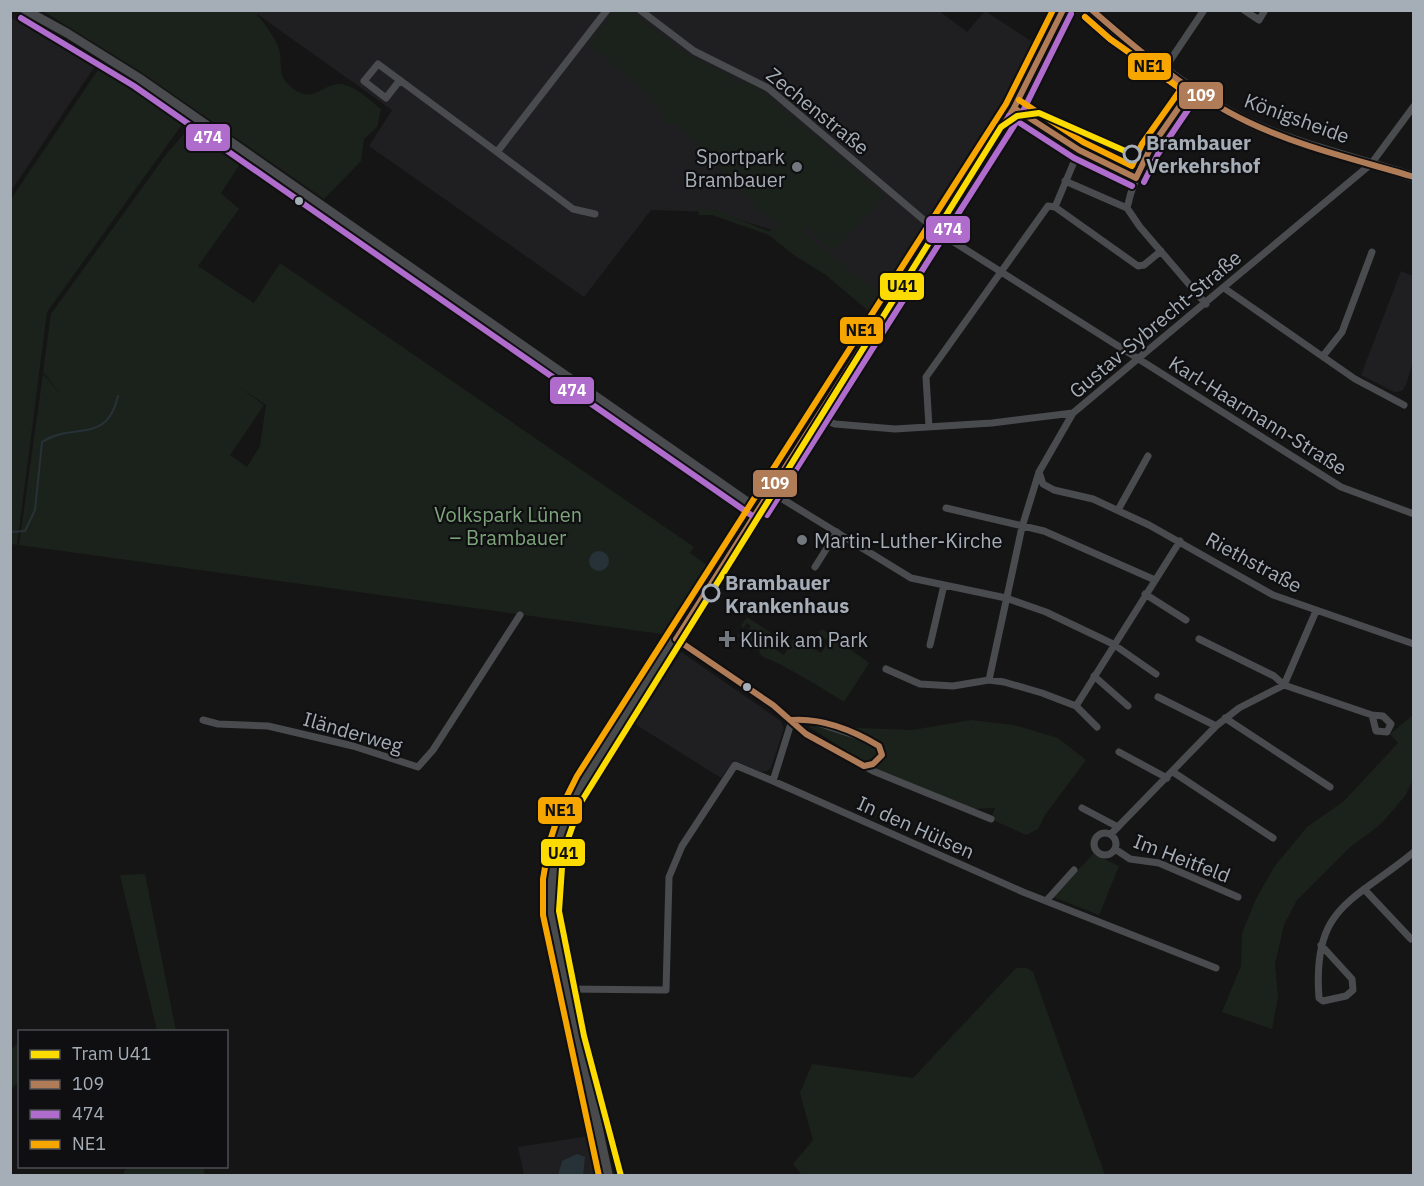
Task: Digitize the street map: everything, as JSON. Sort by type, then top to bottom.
[{"type":"main road","points":[[608,1176],[555,938],[551,900],[552,876],[559,837],[585,781],[1014,108],[1063,10]]},
{"type":"main road","name":"Königsheide","points":[[1091,10],[1115,32],[1193,87],[1248,122],[1413,177]]},
{"type":"street","points":[[25,10],[139,78],[759,510]]},
{"type":"street","points":[[497,152],[607,10]]},
{"type":"street","name":"Zechenstraße","points":[[640,10],[694,51],[768,87],[936,231]]},
{"type":"street","points":[[1166,68],[1204,10]]},
{"type":"street","points":[[1244,10],[1258,20],[1265,10]]},
{"type":"street","points":[[400,80],[386,98],[364,81],[378,64],[400,80],[497,152],[573,209],[596,214]]},
{"type":"street","points":[[1193,87],[1150,149],[1136,178],[1127,208],[1130,215],[1206,304]]},
{"type":"street","name":"Gustav-Sybrecht-Straße","points":[[819,417],[835,424],[895,429],[1073,413],[1371,164],[1413,106]]},
{"type":"street","points":[[929,427],[926,377],[1052,207],[1079,150],[1136,178]]},
{"type":"street","points":[[1065,181],[1127,208]]},
{"type":"street","points":[[1052,207],[1138,266],[1144,265],[1161,251]]},
{"type":"street","name":"Karl-Haarmann-Straße","points":[[936,231],[1341,487],[1413,514]]},
{"type":"street","points":[[1323,356],[1342,332],[1372,252]]},
{"type":"street","points":[[1224,288],[1355,379],[1404,405]]},
{"type":"street","points":[[989,680],[1022,527],[1039,472],[1073,413]]},
{"type":"street","points":[[1118,510],[1148,456]]},
{"type":"street","name":"Riethstraße","points":[[1039,472],[1043,484],[1054,490],[1093,499],[1118,510],[1273,595],[1413,644]]},
{"type":"street","points":[[771,492],[911,578],[1006,598],[1074,622],[1113,644],[1156,674]]},
{"type":"street","points":[[946,508],[1044,531],[1155,580]]},
{"type":"street","points":[[815,567],[837,532]]},
{"type":"street","points":[[1076,706],[1113,644],[1180,542]]},
{"type":"street","points":[[930,645],[944,585]]},
{"type":"street","points":[[1146,594],[1186,620]]},
{"type":"street","points":[[1284,685],[1316,611]]},
{"type":"street","name":"Iländerweg","points":[[203,720],[218,724],[250,723],[278,728],[353,746],[418,767],[433,750],[520,615]]},
{"type":"street","points":[[676,639],[792,720],[806,734],[864,766],[991,819]]},
{"type":"street","points":[[1199,639],[1274,676],[1284,685],[1372,715]]},
{"type":"street","points":[[886,669],[920,684],[953,686],[989,680],[1042,693],[1076,706],[1097,727]]},
{"type":"street","points":[[1094,676],[1128,706]]},
{"type":"street","name":"Im Heitfeld","points":[[1111,834],[1115,839],[1115,849],[1110,854],[1104,854],[1095,846],[1095,839],[1100,834],[1111,834],[1225,718],[1284,685]]},
{"type":"street","points":[[1158,697],[1216,726]]},
{"type":"street","points":[[1225,718],[1330,787]]},
{"type":"street","points":[[792,720],[800,719],[829,726],[863,737],[879,746],[882,755],[878,761],[864,766]]},
{"type":"street","points":[[773,781],[792,720]]},
{"type":"street","points":[[1119,752],[1167,778]]},
{"type":"street","name":"In den Hülsen","points":[[566,989],[666,990],[669,877],[682,846],[735,765],[1046,901],[1216,968]]},
{"type":"street","points":[[1173,772],[1273,838]]},
{"type":"street","name":"Im Heitfeld","points":[[1082,808],[1118,827]]},
{"type":"street","name":"Im Heitfeld","points":[[1115,849],[1130,859],[1159,863],[1238,897]]},
{"type":"street","points":[[1321,945],[1352,979],[1353,990],[1346,996],[1323,1001],[1319,998],[1317,967],[1321,945],[1326,930],[1343,905],[1413,852]]},
{"type":"street","points":[[1046,901],[1074,870]]},
{"type":"street","points":[[1364,889],[1411,939]]},
{"type":"shaded area","points":[[260,10],[938,10],[967,32],[985,11],[1034,43],[1006,99],[935,211],[878,311],[779,232],[714,212],[651,210],[584,297],[369,146],[392,110],[257,14]]},
{"type":"shaded area","points":[[11,18],[59,39],[97,63],[11,191]]},
{"type":"shaded area","points":[[1401,271],[1413,276],[1413,361],[1406,385],[1402,391],[1394,392],[1361,375]]},
{"type":"shaded area","points":[[599,551],[606,554],[609,561],[606,568],[599,571],[592,568],[589,561],[592,554]]},
{"type":"shaded area","points":[[681,652],[781,721],[784,728],[771,768],[767,771],[761,772],[734,760],[721,778],[635,724]]},
{"type":"shaded area","points":[[595,1135],[603,1175],[524,1175],[518,1147]]},
{"type":"shaded area","points":[[577,1154],[585,1157],[583,1175],[558,1175],[562,1161]]},
{"type":"green space","points":[[43,11],[260,11],[257,15],[277,44],[282,73],[288,84],[303,94],[315,93],[332,85],[350,86],[381,109],[377,127],[364,139],[361,161],[324,199],[141,72]]},
{"type":"green space","points":[[615,11],[631,11],[684,53],[731,76],[732,82],[753,84],[885,196],[833,251],[805,226],[801,231],[884,298],[872,314],[826,275],[795,256],[769,235],[712,215],[699,215],[698,209],[712,209],[768,231],[782,227],[760,211],[679,126],[665,122],[651,98],[588,43]]},
{"type":"green space","points":[[104,61],[136,81],[186,119],[47,312],[17,545],[11,544],[11,199]]},
{"type":"green space","name":"Volkspark Lünen – Brambauer","points":[[191,126],[242,161],[221,193],[239,209],[198,266],[254,303],[280,263],[694,547],[690,553],[711,568],[669,635],[19,545],[43,374],[63,397],[43,372],[51,314],[168,152]],"holes":[[[234,383],[266,405],[260,446],[247,467],[230,455],[264,405]]]},
{"type":"green space","points":[[747,617],[771,633],[765,643],[784,655],[795,637],[821,653],[829,641],[818,634],[822,629],[869,663],[844,702],[765,658],[759,653],[760,651],[737,636],[741,631],[746,634],[751,626],[747,623],[743,628],[741,626]]},
{"type":"green space","points":[[1413,715],[1413,780],[1405,796],[1381,824],[1349,848],[1297,900],[1284,925],[1275,964],[1278,997],[1272,1029],[1222,1012],[1241,966],[1242,933],[1256,899],[1274,867],[1307,827],[1344,801],[1398,743],[1390,734]]},
{"type":"green space","points":[[971,720],[1014,725],[1058,738],[1086,760],[1045,815],[1038,829],[1026,835],[991,819],[995,808],[973,809],[873,768],[808,726],[912,730]]},
{"type":"green space","points":[[1093,854],[1119,866],[1099,915],[1053,897]]},
{"type":"green space","points":[[145,874],[176,1030],[157,1030],[120,875]]},
{"type":"green space","points":[[1016,968],[1027,968],[1033,972],[1105,1175],[802,1175],[793,1164],[813,1140],[800,1093],[812,1064],[913,1078]]},
{"type":"green space","points":[[18,1042],[18,1082],[11,1089],[11,1050]]},
{"type":"green space","points":[[126,1168],[203,1168],[205,1175],[123,1175]]},
{"type":"waterway","points":[[10,532],[25,531],[35,510],[42,442],[54,436],[97,427],[106,421],[113,411],[118,396]]},
{"type":"tram line","name":"U41","points":[[621,1176],[584,1036],[559,911],[563,853],[581,802],[1001,127],[1017,116],[1039,113],[1132,154]]},
{"type":"transit line","name":"NE1","points":[[599,1176],[543,915],[543,879],[549,844],[560,810],[577,776],[1006,104],[1053,10]]},
{"type":"transit line","name":"109","points":[[676,639],[1014,108],[1063,10]]},
{"type":"transit line","name":"109","points":[[1092,10],[1186,86],[1248,122],[1288,139],[1414,177]]},
{"type":"transit line","name":"474","points":[[767,515],[1022,113],[1071,14]]},
{"type":"transit line","name":"474","points":[[1085,17],[1110,39],[1188,94]]},
{"type":"transit line","name":"NE1","points":[[1019,100],[1083,142],[1132,166],[1142,144],[1181,89],[1110,39],[1085,17]]},
{"type":"transit line","name":"474","points":[[21,18],[134,86],[754,517]]},
{"type":"transit line","name":"109","points":[[1136,178],[1150,149],[1193,87]]},
{"type":"transit line","name":"474","points":[[1144,182],[1158,154],[1200,92]]},
{"type":"transit line","name":"109","points":[[1014,108],[1079,150],[1136,178]]},
{"type":"transit line","name":"474","points":[[1009,116],[1074,158],[1132,186]]},
{"type":"transit line","name":"109","points":[[676,639],[773,705],[806,734],[864,766],[873,764],[882,755],[879,746],[859,735],[826,723],[792,720]]},
{"type":"place","name":"Brambauer Verkehrshof","points":[[1132,154]]},
{"type":"place","name":"Sportpark Brambauer","points":[[797,167]]},
{"type":"place","name":"Martin-Luther-Kirche","points":[[802,540]]},
{"type":"place","name":"Brambauer Krankenhaus","points":[[711,593]]},
{"type":"place","name":"Klinik am Park","points":[[727,639]]}]
